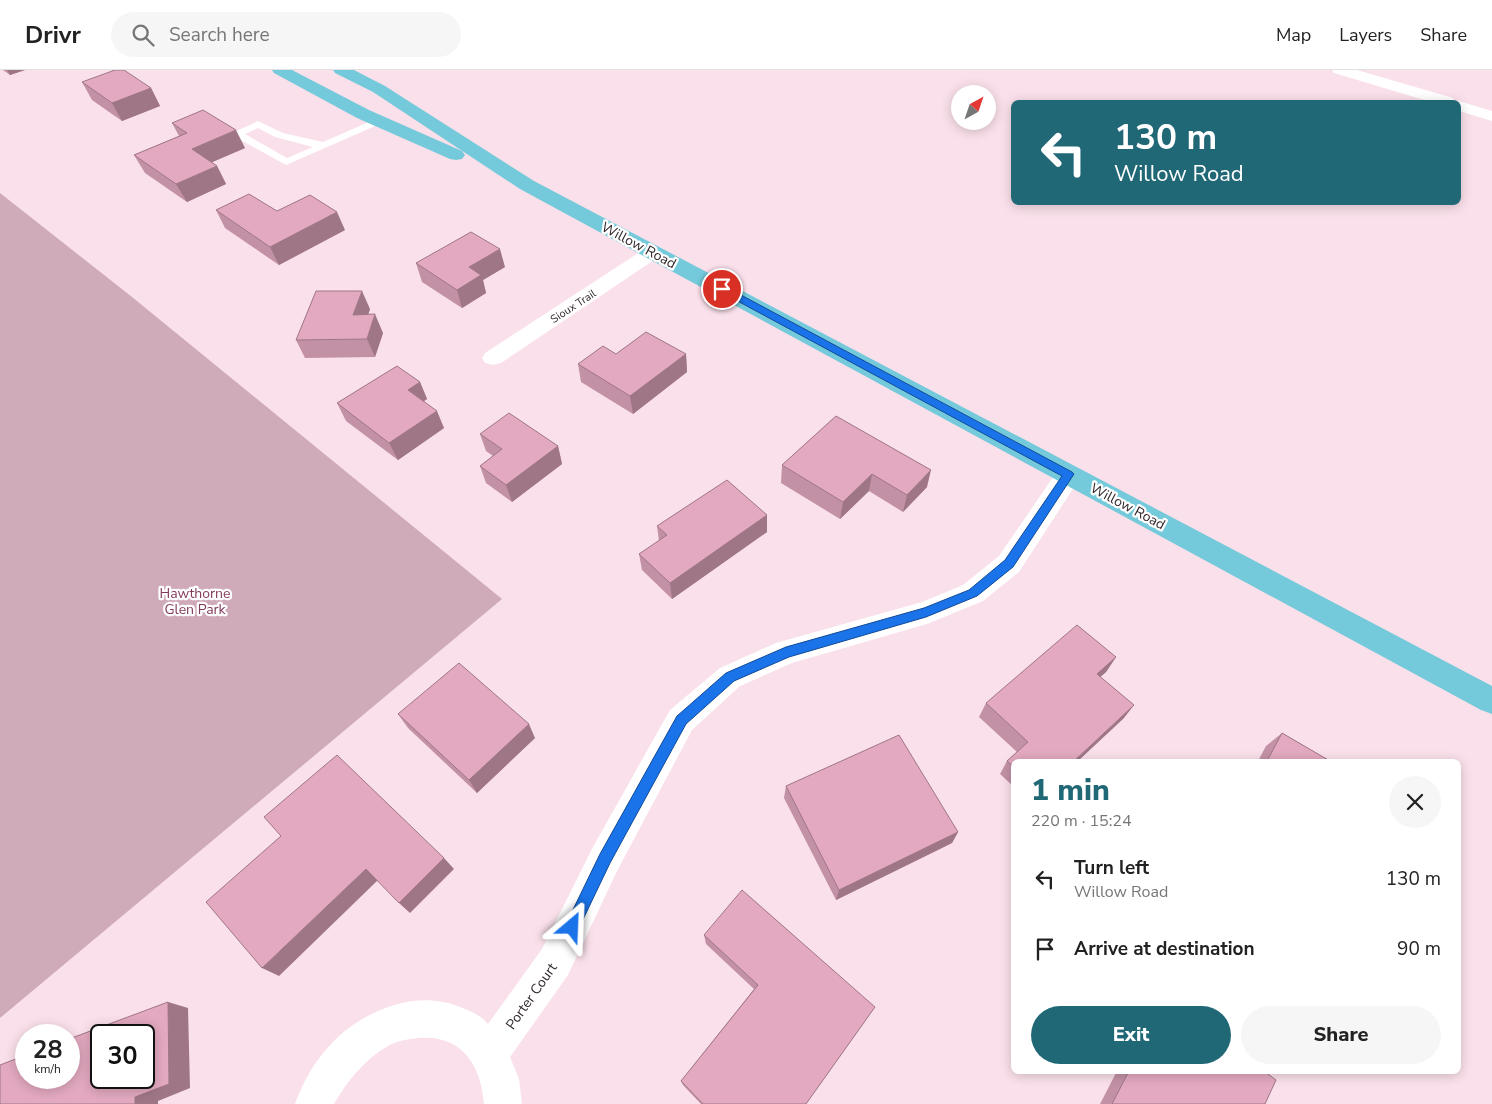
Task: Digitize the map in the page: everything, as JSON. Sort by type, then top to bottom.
[{"type":"main road","name":"Willow Road","points":[[280,70],[378,121],[527,185]]},
{"type":"main road","name":"Willow Road","points":[[342,70],[379,90],[527,185],[1492,701]]},
{"type":"street","points":[[1340,70],[1440,100]]},
{"type":"street","points":[[1384,83],[1395,70]]},
{"type":"street","points":[[1461,107],[1492,116]]},
{"type":"street","name":"Sioux Trail","points":[[493,358],[653,252]]},
{"type":"street","name":"Porter Court","points":[[490,1054],[555,962],[605,858],[681,720],[730,677],[778,656],[926,612],[973,593],[1009,564],[1069,474]]},
{"type":"street","points":[[314,1104],[321,1088],[345,1055],[375,1032],[408,1019],[440,1020],[469,1031],[490,1054],[502,1082],[504,1104]]},
{"type":"lane","points":[[324,146],[279,135],[258,124],[236,134],[286,162],[324,146],[378,121]]},
{"type":"green space","name":"Hawthorne Glen Park","points":[[0,193],[132,297],[502,599],[0,1018]]},
{"type":"building","points":[[115,70],[124,70],[151,88],[112,103],[82,82]]},
{"type":"building","points":[[203,110],[236,130],[192,149],[217,166],[176,184],[134,155],[187,133],[172,123]]},
{"type":"building","points":[[249,194],[277,211],[310,195],[337,212],[270,247],[216,210]]},
{"type":"building","points":[[471,232],[500,249],[469,267],[481,275],[457,290],[416,263]]},
{"type":"building","points":[[316,291],[362,291],[353,315],[375,314],[367,339],[296,340]]},
{"type":"building","points":[[646,332],[686,354],[630,396],[578,364],[603,346],[616,354]]},
{"type":"building","points":[[397,366],[420,382],[408,390],[437,411],[389,443],[337,403]]},
{"type":"building","points":[[509,413],[558,446],[506,485],[480,466],[502,449],[480,434]]},
{"type":"building","points":[[836,416],[931,470],[907,495],[872,474],[843,502],[782,465]]},
{"type":"building","points":[[727,480],[767,515],[670,583],[639,554],[667,535],[657,526]]},
{"type":"building","points":[[1077,625],[1116,657],[1097,674],[1134,705],[1076,759],[1011,759],[1011,764],[1007,761],[1028,742],[986,703]]},
{"type":"building","points":[[459,663],[529,724],[469,780],[398,714]]},
{"type":"building","points":[[1282,733],[1327,759],[1268,759]]},
{"type":"building","points":[[899,735],[958,832],[839,890],[786,786]]},
{"type":"building","points":[[337,755],[444,858],[399,903],[366,869],[262,968],[206,902],[281,836],[264,817]]},
{"type":"building","points":[[742,890],[875,1007],[806,1104],[703,1104],[681,1081],[758,985],[704,935]]},
{"type":"building","points":[[168,1002],[169,1084],[135,1097],[135,1104],[0,1104],[0,1065],[15,1059],[15,1089],[80,1089],[80,1035],[90,1031],[90,1089],[155,1089],[155,1024],[109,1024]]},
{"type":"building","points":[[1127,1074],[1268,1074],[1276,1080],[1265,1104],[1112,1104]]},
{"type":"route","points":[[572,927],[605,858],[681,720],[730,677],[772,658],[786,652],[926,612],[973,593],[1009,564],[1069,474],[722,289]]}]
